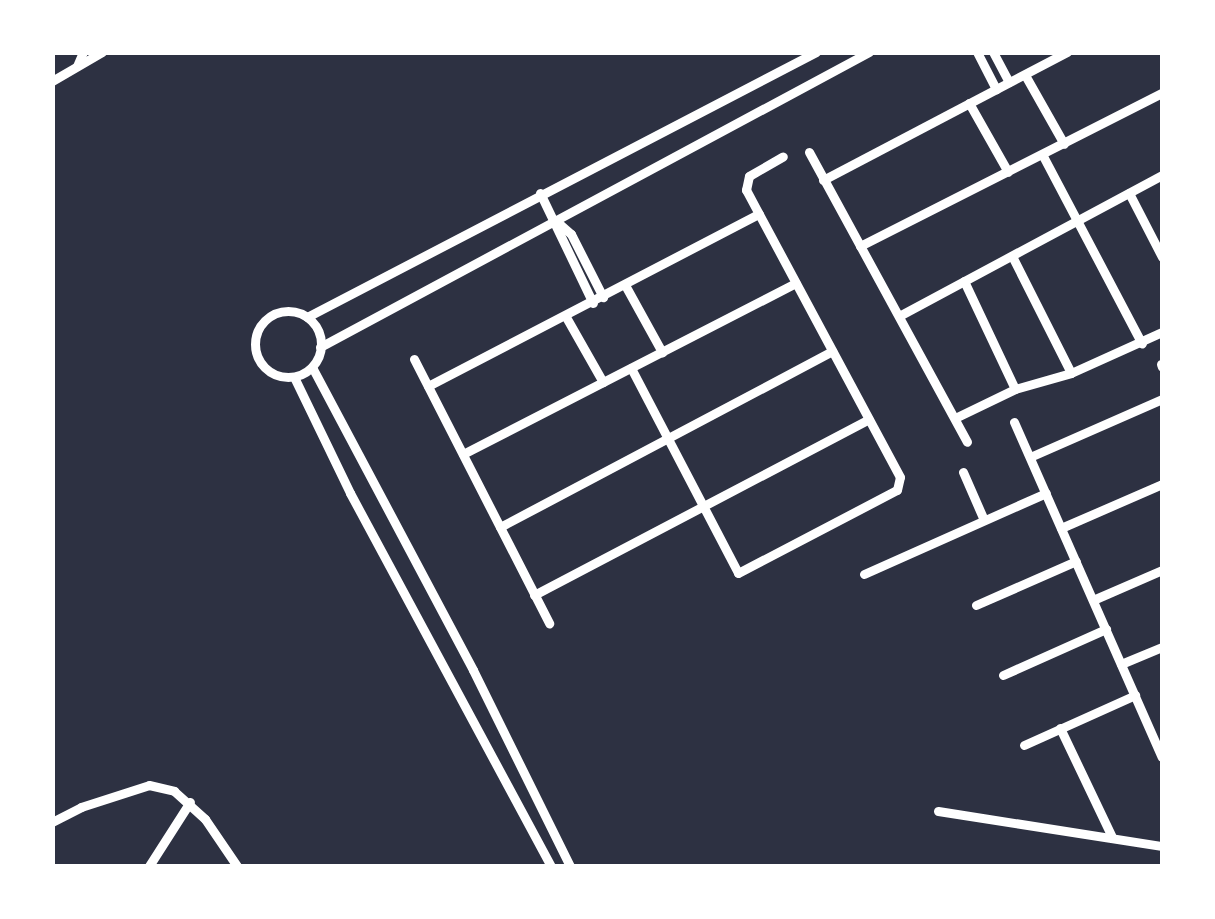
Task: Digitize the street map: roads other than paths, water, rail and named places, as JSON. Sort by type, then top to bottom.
[{"type":"street","points":[[78,66],[83,52]]},
{"type":"street","points":[[52,81],[102,52]]},
{"type":"street","points":[[307,317],[319,336],[320,347],[312,367],[294,376],[266,369],[254,343],[267,319],[284,312],[307,317],[816,52]]},
{"type":"street","points":[[320,347],[870,52]]},
{"type":"street","points":[[977,52],[996,89]]},
{"type":"street","points":[[993,52],[1009,82]]},
{"type":"street","points":[[823,180],[1067,52]]},
{"type":"street","points":[[1024,75],[1064,144]]},
{"type":"street","points":[[860,246],[1162,93]]},
{"type":"street","points":[[968,103],[1008,172]]},
{"type":"street","points":[[809,152],[967,442]]},
{"type":"street","points":[[631,368],[738,574],[897,490],[900,477],[758,214],[745,181],[783,156]]},
{"type":"street","points":[[1043,156],[1142,344]]},
{"type":"street","points":[[900,316],[1162,175]]},
{"type":"street","points":[[540,193],[560,240],[576,258],[598,300]]},
{"type":"street","points":[[1129,193],[1162,257]]},
{"type":"street","points":[[428,386],[758,214]]},
{"type":"street","points":[[554,219],[571,234],[576,258]]},
{"type":"street","points":[[1012,256],[1071,372]]},
{"type":"street","points":[[964,281],[1015,388]]},
{"type":"street","points":[[463,454],[796,283]]},
{"type":"street","points":[[625,285],[662,352]]},
{"type":"street","points":[[566,316],[603,382]]},
{"type":"street","points":[[954,418],[1015,388],[1071,372],[1162,332]]},
{"type":"street","points":[[500,527],[832,351]]},
{"type":"street","points":[[414,359],[548,623]]},
{"type":"street","points":[[312,367],[440,616],[474,670],[570,866]]},
{"type":"street","points":[[294,376],[350,493],[551,866]]},
{"type":"street","points":[[1030,457],[1162,398]]},
{"type":"street","points":[[534,594],[869,419]]},
{"type":"street","points":[[1014,422],[1162,758]]},
{"type":"street","points":[[963,472],[984,520]]},
{"type":"street","points":[[1061,528],[1162,484]]},
{"type":"street","points":[[864,574],[1046,493]]},
{"type":"street","points":[[976,604],[1076,561]]},
{"type":"street","points":[[1093,600],[1162,570]]},
{"type":"street","points":[[1003,675],[1106,630]]},
{"type":"street","points":[[1121,664],[1162,647]]},
{"type":"street","points":[[1024,744],[1135,695]]},
{"type":"street","points":[[1060,728],[1110,835]]},
{"type":"street","points":[[52,822],[81,807],[149,785],[174,791],[190,802],[237,866]]},
{"type":"street","points":[[149,866],[190,802]]},
{"type":"street","points":[[938,811],[1162,846]]}]
